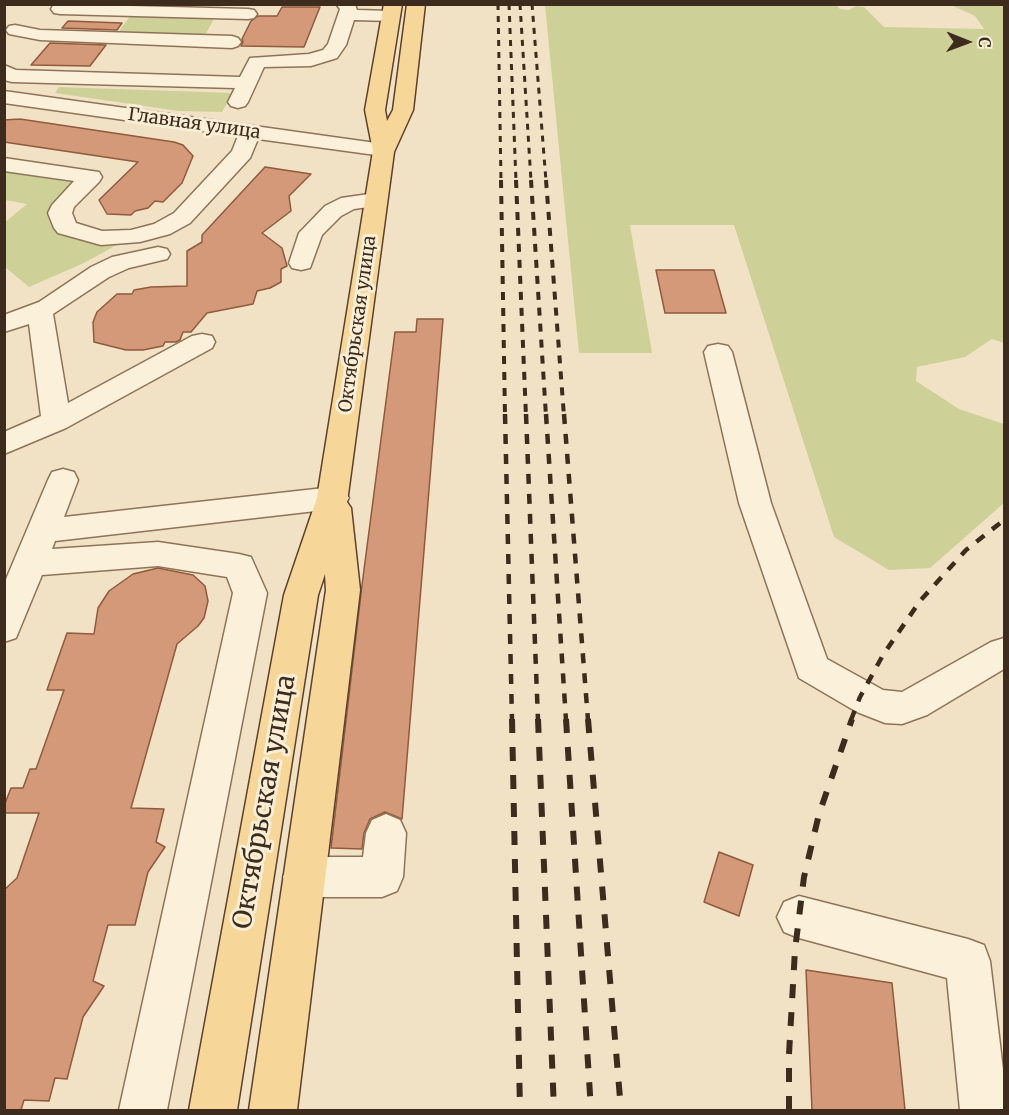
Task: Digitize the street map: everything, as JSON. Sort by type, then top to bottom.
[{"type":"main road","points":[[383,150],[403,110],[416,4]]},
{"type":"main road","points":[[383,150],[375,110],[392,10]]},
{"type":"main road","name":"Октябрьская улица","points":[[213,1110],[301,595],[333,498],[383,150]]},
{"type":"main road","name":"Октябрьская улица","points":[[273,1110],[304,877],[323,810],[343,590],[333,498]]},
{"type":"street","points":[[64,4],[60,9],[248,14]]},
{"type":"street","points":[[225,128],[257,62],[311,60],[330,54],[336,45],[346,10],[392,10]]},
{"type":"street","points":[[31,13],[11,54],[12,76],[247,83]]},
{"type":"street","points":[[11,54],[36,34],[232,42]]},
{"type":"street","name":"Главная улица","points":[[4,97],[383,150]]},
{"type":"street","points":[[4,164],[91,177],[63,205],[60,213],[66,228],[101,238],[132,237],[162,229],[182,218],[242,153],[250,131]]},
{"type":"street","points":[[301,263],[311,233],[333,211],[349,203],[376,200]]},
{"type":"street","points":[[4,324],[40,311],[110,267],[131,259],[159,254]]},
{"type":"street","points":[[40,311],[56,421]]},
{"type":"street","points":[[4,444],[56,421],[202,342]]},
{"type":"street","points":[[718,352],[754,503],[812,668],[870,701],[885,707],[902,708],[914,704],[1005,652]]},
{"type":"street","points":[[4,628],[63,480]]},
{"type":"street","points":[[37,547],[333,498]]},
{"type":"street","points":[[37,547],[158,554],[239,566],[250,593],[143,1110]]},
{"type":"street","points":[[304,877],[382,877],[386,833]]},
{"type":"street","points":[[799,917],[968,961],[984,1110]]},
{"type":"green space","points":[[545,5],[836,5],[840,9],[849,10],[856,6],[864,7],[884,27],[984,29],[975,16],[951,5],[1004,5],[1004,343],[992,339],[965,357],[917,367],[916,381],[959,409],[1004,424],[1004,503],[930,568],[889,570],[834,537],[734,225],[630,225],[652,353],[579,353]]},
{"type":"green space","points":[[131,15],[215,17],[204,37],[116,35]]},
{"type":"green space","points":[[59,87],[233,93],[222,112],[179,111],[55,93]]},
{"type":"green space","points":[[5,172],[76,183],[51,207],[55,224],[122,242],[84,263],[29,287],[5,267],[4,223],[27,204],[5,200]]},
{"type":"building","points":[[282,7],[320,7],[304,47],[241,46],[251,21],[258,16],[277,16]]},
{"type":"building","points":[[68,21],[122,23],[117,30],[62,28]]},
{"type":"building","points":[[50,43],[106,45],[90,66],[31,65]]},
{"type":"building","points":[[20,119],[174,142],[183,145],[193,156],[182,183],[163,202],[155,201],[148,208],[135,211],[131,215],[107,214],[99,200],[138,162],[4,142],[4,120]]},
{"type":"building","points":[[265,167],[311,174],[289,196],[291,211],[262,233],[282,248],[287,266],[281,269],[281,282],[257,291],[253,304],[207,313],[191,332],[183,332],[180,340],[176,342],[165,342],[163,346],[143,350],[126,350],[94,342],[93,322],[97,312],[117,294],[132,294],[134,290],[151,287],[187,286],[187,251],[202,242],[202,235]]},
{"type":"building","points":[[656,270],[714,270],[726,313],[665,313]]},
{"type":"building","points":[[417,319],[443,319],[402,819],[385,812],[370,819],[364,833],[362,849],[331,848],[395,332],[416,332]]},
{"type":"building","points":[[158,568],[193,575],[205,586],[208,601],[204,618],[177,644],[131,808],[164,809],[156,842],[165,847],[148,872],[135,925],[108,925],[93,981],[104,986],[83,1017],[67,1079],[55,1078],[49,1101],[24,1100],[21,1110],[4,1110],[4,890],[17,878],[39,813],[4,813],[4,806],[11,788],[23,788],[30,769],[36,769],[64,690],[47,690],[67,633],[94,634],[98,608],[109,591],[133,574]]},
{"type":"building","points":[[719,852],[753,865],[739,916],[704,902]]},
{"type":"building","points":[[806,970],[892,983],[905,1110],[812,1110]]},
{"type":"railway","points":[[498,4],[501,181]]},
{"type":"railway","points":[[509,4],[516,181]]},
{"type":"railway","points":[[520,4],[531,181]]},
{"type":"railway","points":[[532,4],[546,181]]},
{"type":"railway","points":[[501,180],[505,416]]},
{"type":"railway","points":[[516,180],[526,416]]},
{"type":"railway","points":[[531,180],[546,416]]},
{"type":"railway","points":[[546,180],[564,416]]},
{"type":"railway","points":[[505,414],[512,720]]},
{"type":"railway","points":[[526,414],[538,720]]},
{"type":"railway","points":[[546,414],[566,720]]},
{"type":"railway","points":[[564,414],[588,720]]},
{"type":"railway","points":[[851,720],[860,697],[883,655],[920,601],[966,550],[1004,520]]},
{"type":"railway","points":[[512,719],[520,1110]]},
{"type":"railway","points":[[538,719],[554,1110]]},
{"type":"railway","points":[[566,719],[591,1110]]},
{"type":"railway","points":[[588,719],[621,1110]]},
{"type":"railway","points":[[789,1110],[789,1054],[795,950],[804,877],[819,814],[852,719]]}]
